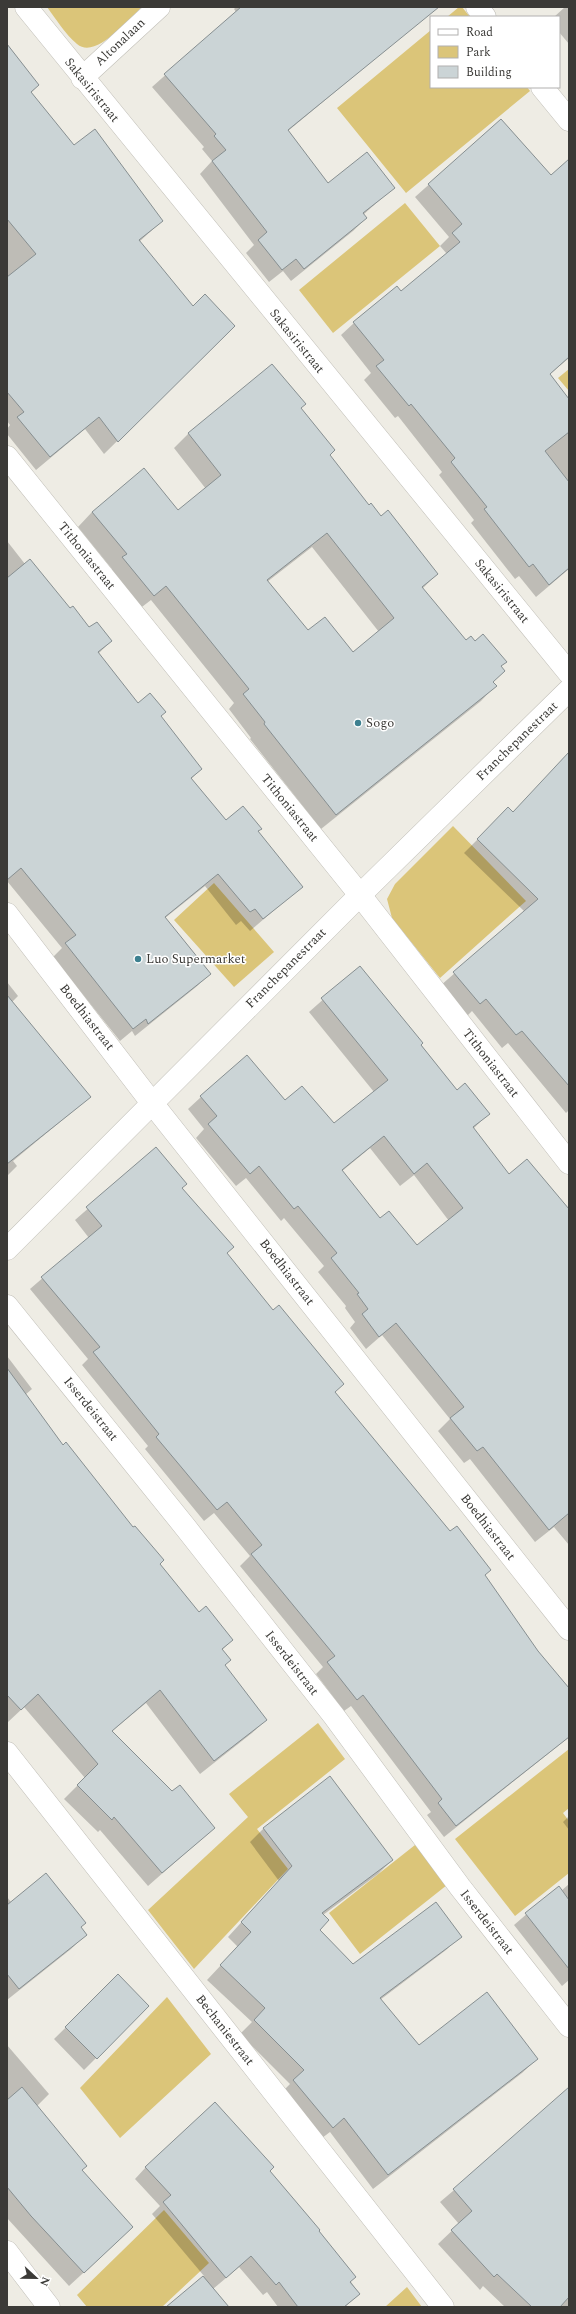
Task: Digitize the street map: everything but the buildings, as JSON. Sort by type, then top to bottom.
[{"type":"street","name":"Sakasiristraat","points":[[26,7],[82,78],[569,673]]},
{"type":"street","name":"Altonalaan","points":[[82,78],[159,7]]},
{"type":"street","points":[[477,7],[484,16]]},
{"type":"street","points":[[543,88],[569,120]]},
{"type":"street","name":"Tithoniastraat","points":[[7,457],[360,895],[569,1163]]},
{"type":"street","name":"Franchepanestraat","points":[[7,1249],[360,895],[569,690]]},
{"type":"street","name":"Boedhiastraat","points":[[7,914],[152,1103],[569,1629]]},
{"type":"street","name":"Isserdeistraat","points":[[7,1306],[191,1534],[324,1704],[460,1887],[569,2026]]},
{"type":"street","name":"Bechaniestraat","points":[[7,1753],[443,2307]]},
{"type":"street","points":[[7,2252],[49,2307]]},
{"type":"green space","points":[[47,7],[142,7],[111,36],[93,47],[85,47],[77,44],[69,36]]},
{"type":"green space","points":[[459,7],[462,7],[469,16],[448,16]]},
{"type":"green space","points":[[430,31],[430,88],[528,88],[530,91],[406,193],[337,108]]},
{"type":"green space","points":[[405,203],[440,246],[333,333],[299,290]]},
{"type":"green space","points":[[569,369],[569,391],[558,378]]},
{"type":"green space","points":[[453,826],[526,901],[440,978],[392,918],[387,899],[395,884]]},
{"type":"green space","points":[[214,883],[274,952],[234,987],[174,920]]},
{"type":"green space","points":[[318,1723],[345,1759],[257,1829],[288,1869],[194,1969],[148,1910],[248,1817],[229,1794]]},
{"type":"green space","points":[[569,1749],[569,1808],[563,1813],[569,1821],[569,1873],[515,1916],[455,1839]]},
{"type":"green space","points":[[415,1845],[447,1885],[360,1954],[329,1913]]},
{"type":"green space","points":[[167,1997],[211,2054],[120,2138],[80,2088]]},
{"type":"green space","points":[[164,2210],[209,2263],[162,2307],[87,2307],[77,2295]]},
{"type":"green space","points":[[407,2287],[422,2307],[385,2307]]},
{"type":"place","name":"Sogo","points":[[358,723]]},
{"type":"place","name":"Luo Supermarket","points":[[138,959]]}]
